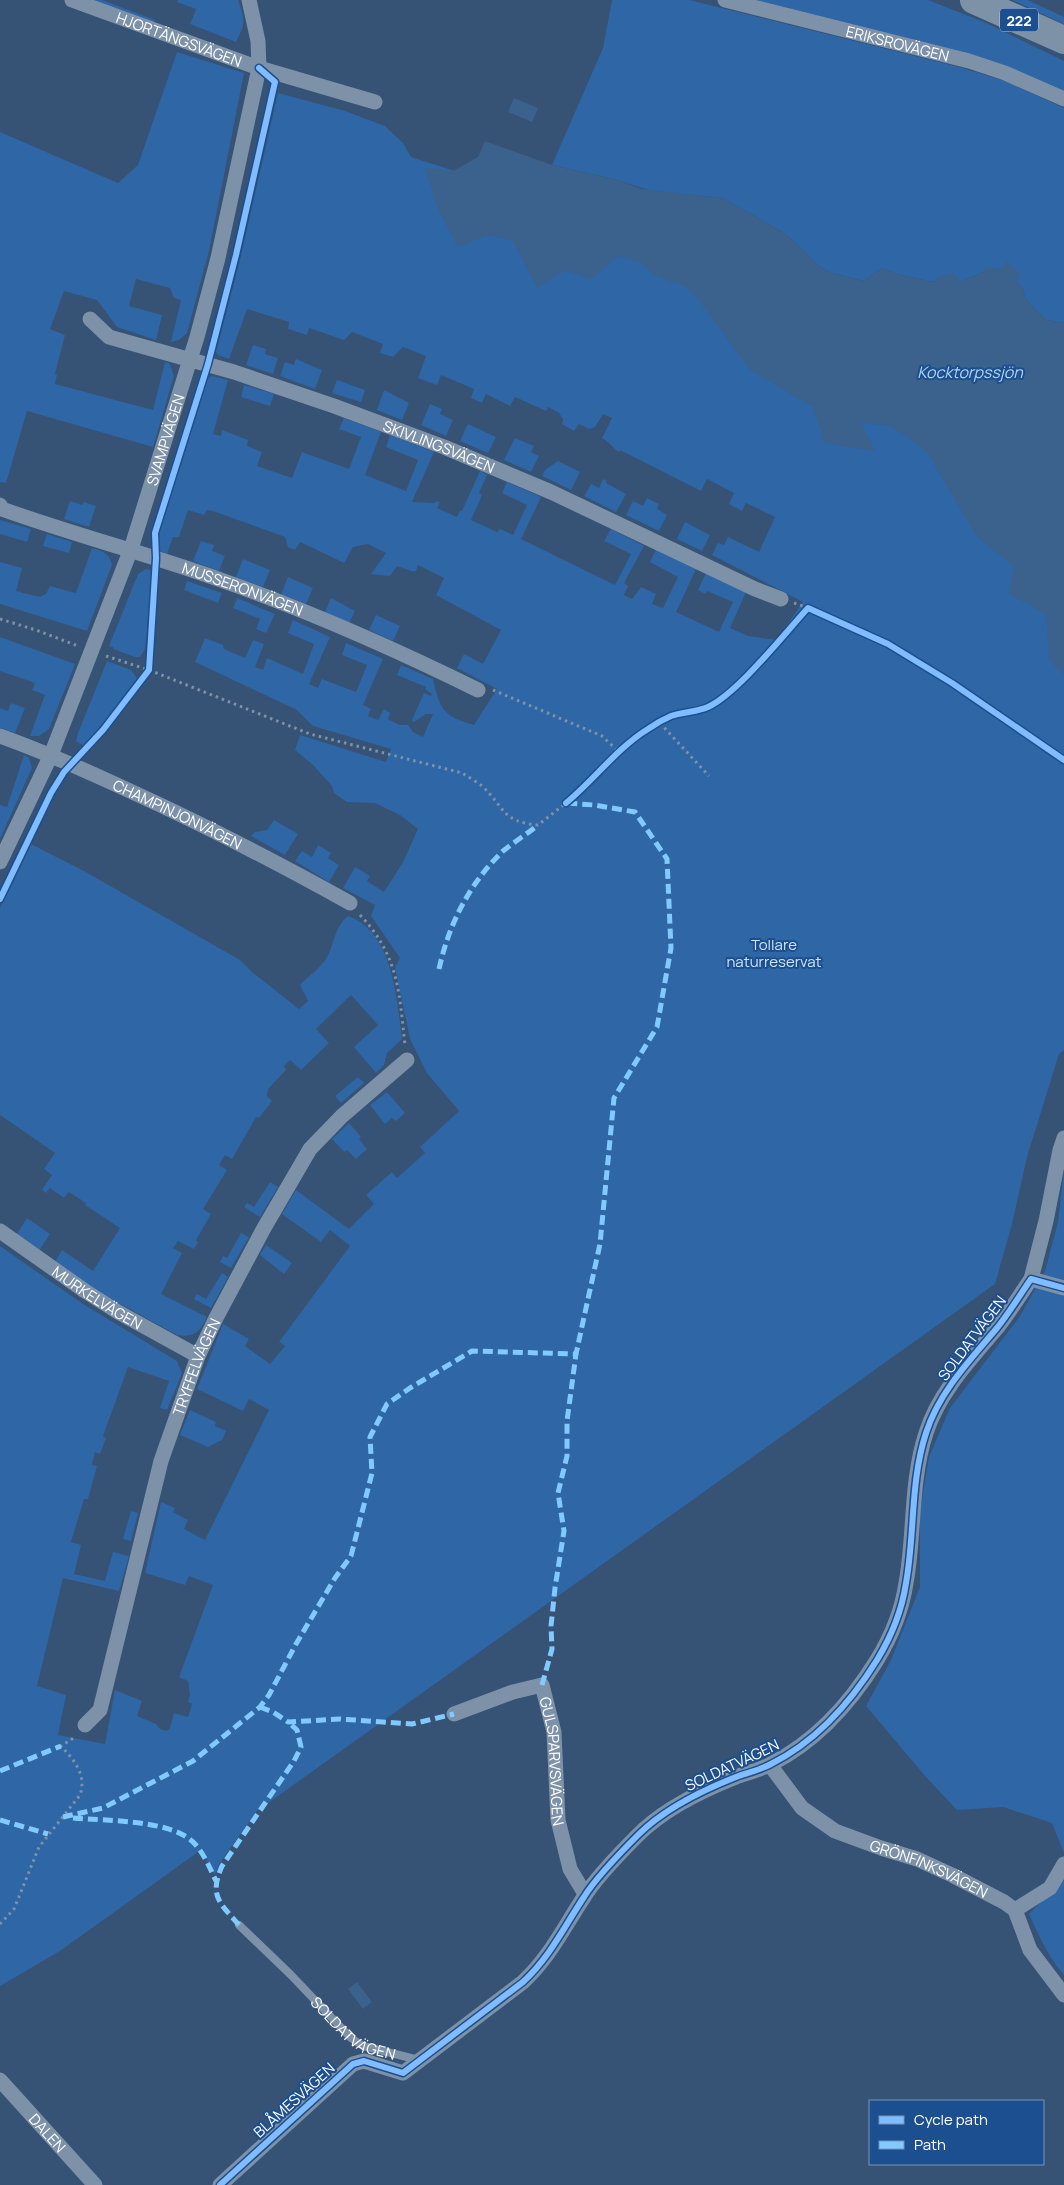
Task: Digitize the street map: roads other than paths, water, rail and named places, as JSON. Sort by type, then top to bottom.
[{"type":"highway","name":"222","points":[[974,0],[1064,40]]},
{"type":"street","name":"HJORTÄNGSVÄGEN","points":[[72,0],[259,68],[375,102]]},
{"type":"street","name":"ERIKSROVÄGEN","points":[[725,0],[969,61],[1005,73],[1064,99]]},
{"type":"street","name":"SVAMPVÄGEN","points":[[0,862],[51,755],[131,549],[191,359],[218,258],[259,68],[258,41],[251,1]]},
{"type":"street","name":"SKIVLINGSVÄGEN","points":[[90,319],[109,336],[191,359],[334,406],[444,447],[551,492],[755,589],[781,598]]},
{"type":"street","name":"MUSSERONVÄGEN","points":[[0,506],[43,524],[131,549],[224,581],[315,616],[478,690]]},
{"type":"street","name":"CHAMPINJONVÄGEN","points":[[0,736],[51,755],[224,834],[350,903]]},
{"type":"street","name":"TRYFFELVÄGEN","points":[[85,1725],[100,1710],[160,1461],[198,1356],[216,1318],[264,1228],[310,1149],[342,1116],[407,1060]]},
{"type":"street","name":"SOLDATVÄGEN","points":[[421,2060],[523,1982],[538,1968],[550,1953],[585,1894],[639,1833],[686,1800],[715,1786],[770,1765],[801,1746],[829,1722],[855,1693],[891,1634],[906,1584],[912,1506],[926,1433],[941,1400],[964,1365],[998,1326],[1031,1279],[1064,1138]]},
{"type":"street","name":"MURKELVÄGEN","points":[[0,1231],[93,1297],[198,1356]]},
{"type":"street","points":[[1031,1279],[1064,1288]]},
{"type":"street","name":"GULSPARVSVÄGEN","points":[[454,1714],[513,1692],[542,1685],[554,1732],[558,1820],[570,1869],[585,1894]]},
{"type":"street","name":"GRÖNFINKSVÄGEN","points":[[770,1765],[802,1808],[835,1831],[917,1859],[952,1874],[1015,1910]]},
{"type":"street","points":[[1064,1864],[1050,1888],[1015,1910],[1030,1950],[1064,1995]]},
{"type":"street","name":"BLÅMESVÄGEN","points":[[220,2185],[353,2064],[364,2062],[403,2073],[421,2060]]},
{"type":"street","name":"DALEN","points":[[0,2080],[95,2185]]},
{"type":"lane","name":"SOLDATVÄGEN","points":[[239,1925],[291,1975],[351,2038],[363,2046],[421,2060]]},
{"type":"water","points":[[514,98],[538,108],[532,122],[508,112]]},
{"type":"water","name":"Kocktorpssjön","points":[[485,141],[552,165],[617,180],[642,189],[723,198],[784,233],[819,266],[831,273],[864,281],[882,268],[897,274],[932,282],[942,276],[954,273],[960,282],[983,272],[987,267],[999,269],[1008,262],[1019,273],[1017,282],[1023,288],[1025,299],[1046,320],[1064,323],[1064,675],[1049,660],[1046,614],[1009,594],[1014,566],[977,537],[927,452],[891,426],[861,423],[875,451],[825,443],[813,407],[749,369],[702,304],[684,286],[656,276],[639,262],[619,256],[591,279],[565,270],[537,288],[513,241],[488,235],[458,247],[437,207],[425,168],[453,171],[478,157]]},
{"type":"water","points":[[357,1982],[372,2002],[363,2009],[348,1989]]},
{"type":"park label","name":"Tollare naturreservat","points":[[774,952]]}]
